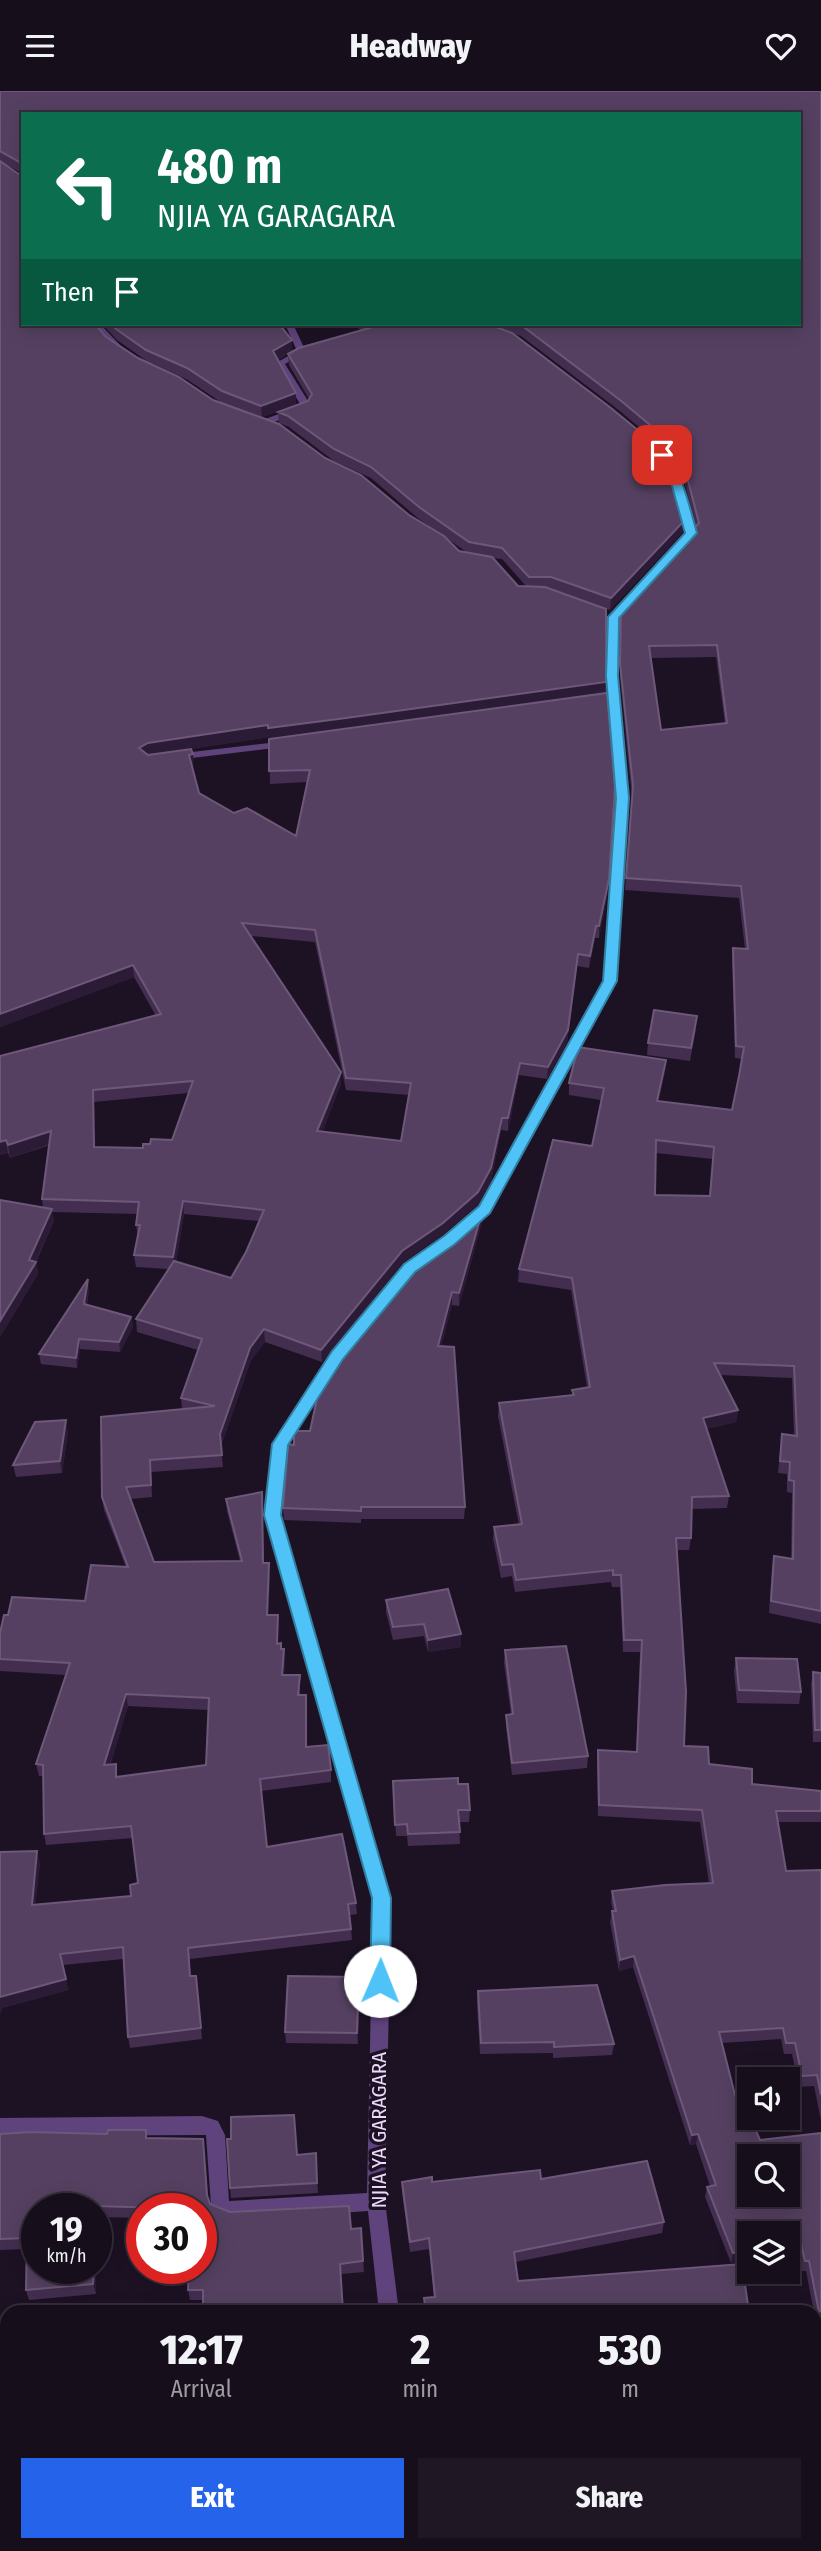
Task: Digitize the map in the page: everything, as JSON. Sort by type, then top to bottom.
[{"type":"street","points":[[97,326],[112,344],[132,358]]},
{"type":"street","points":[[262,423],[304,408],[305,404],[281,363],[302,352],[290,326]]},
{"type":"street","points":[[251,419],[284,431]]},
{"type":"street","points":[[634,431],[662,455],[678,486],[691,533],[666,562]]},
{"type":"street","points":[[458,1232],[485,1209],[610,981],[623,798],[608,699],[607,615],[641,590]]},
{"type":"street","points":[[161,759],[297,743]]},
{"type":"street","name":"NJIA YA GARAGARA","points":[[388,2305],[376,2201],[382,1898],[272,1515],[280,1444],[337,1355],[410,1268],[439,1247]]},
{"type":"street","points":[[0,2127],[202,2125],[212,2127],[216,2135],[220,2206],[231,2211],[376,2201]]},
{"type":"building","points":[[0,91],[821,91],[821,1611],[771,1601],[774,1556],[793,1559],[794,1481],[789,1480],[790,1462],[780,1461],[782,1434],[797,1436],[794,1366],[714,1363],[738,1410],[703,1418],[729,1496],[692,1497],[691,1538],[676,1538],[686,1692],[684,1746],[708,1747],[709,1764],[752,1769],[752,1784],[821,1791],[821,1811],[776,1811],[786,1871],[821,1870],[821,2095],[817,2075],[802,2076],[795,2043],[786,2043],[783,2028],[719,2032],[737,2095],[737,2130],[756,2130],[760,2140],[821,2133],[821,2305],[818,2305],[809,2261],[805,2261],[800,2239],[800,2221],[737,2221],[737,2252],[733,2253],[707,2187],[716,2185],[698,2134],[692,2135],[634,1956],[620,1960],[612,1911],[616,1911],[612,1891],[713,1883],[702,1810],[599,1805],[598,1750],[637,1752],[642,1640],[624,1640],[621,1575],[613,1575],[613,1570],[516,1580],[513,1564],[502,1565],[494,1527],[522,1524],[499,1403],[574,1395],[572,1390],[590,1387],[572,1278],[519,1269],[553,1140],[592,1146],[604,1088],[569,1083],[578,1047],[666,1060],[657,1101],[732,1110],[744,1047],[736,1046],[733,948],[748,949],[741,886],[626,878],[633,786],[620,664],[621,607],[699,523],[686,473],[668,440],[522,326],[801,326],[801,112],[21,112],[21,163],[0,151]],"holes":[[[717,645],[727,723],[661,730],[649,646]],[[656,1140],[714,1147],[710,1196],[655,1195]]]},
{"type":"building","points":[[0,161],[21,175],[21,326],[97,326],[106,337],[138,358],[179,377],[213,400],[279,424],[325,458],[361,475],[409,515],[444,536],[459,551],[492,557],[518,586],[545,587],[606,609],[606,682],[268,728],[268,725],[148,743],[139,748],[148,755],[191,749],[193,754],[189,755],[199,793],[234,813],[247,808],[296,836],[310,770],[269,771],[269,739],[607,693],[615,786],[609,879],[590,956],[578,954],[568,1030],[548,1067],[520,1063],[508,1118],[502,1118],[491,1168],[478,1192],[443,1223],[402,1251],[321,1350],[264,1329],[250,1348],[220,1434],[222,1455],[150,1460],[151,1485],[126,1487],[154,1562],[242,1561],[226,1499],[262,1492],[263,1563],[269,1563],[267,1615],[278,1615],[277,1644],[281,1643],[281,1649],[284,1649],[282,1675],[300,1675],[298,1695],[306,1695],[306,1747],[328,1745],[331,1770],[260,1779],[267,1847],[342,1834],[356,1903],[348,1904],[351,1929],[188,1948],[190,1976],[196,1976],[201,2028],[128,2037],[123,1947],[60,1954],[66,1979],[0,1997],[0,1852],[37,1851],[32,1905],[131,1896],[130,1885],[138,1883],[131,1826],[44,1834],[43,1765],[36,1764],[70,1663],[0,1659],[0,1633],[12,1597],[85,1601],[91,1565],[128,1567],[102,1497],[101,1417],[215,1406],[181,1398],[202,1339],[136,1319],[174,1261],[231,1278],[246,1252],[264,1210],[183,1201],[173,1257],[134,1255],[140,1225],[136,1225],[139,1202],[42,1199],[51,1131],[8,1145],[6,1140],[0,1142],[0,1056],[161,1014],[133,965],[0,1014]],"holes":[[[242,923],[315,930],[346,1078],[411,1083],[401,1141],[317,1131],[341,1072]],[[193,1081],[172,1140],[151,1139],[150,1144],[143,1144],[143,1148],[94,1147],[93,1090]],[[126,1694],[209,1698],[206,1765],[116,1777],[116,1764],[104,1765]]]},
{"type":"building","points":[[113,326],[281,326],[292,340],[273,351],[296,393],[261,406],[222,391],[187,368],[146,350]]},
{"type":"building","points":[[493,326],[512,333],[657,446],[671,475],[684,521],[611,598],[551,577],[529,577],[502,548],[469,542],[419,507],[371,467],[334,449],[288,416],[278,412],[308,401],[312,394],[288,354],[299,348],[373,327]]},
{"type":"building","points":[[654,1010],[697,1016],[691,1048],[648,1043]]},
{"type":"building","points":[[0,1200],[52,1209],[29,1260],[36,1262],[0,1321]]},
{"type":"building","points":[[483,1209],[459,1293],[452,1292],[438,1346],[454,1347],[465,1507],[361,1507],[361,1511],[283,1508],[288,1444],[294,1445],[294,1431],[310,1431],[320,1385],[344,1348],[416,1260]]},
{"type":"building","points":[[88,1279],[84,1304],[131,1317],[119,1342],[79,1339],[76,1358],[39,1354]]},
{"type":"building","points":[[66,1420],[60,1461],[13,1465],[35,1422]]},
{"type":"building","points":[[448,1589],[461,1634],[428,1640],[424,1624],[393,1627],[386,1600]]},
{"type":"building","points":[[566,1646],[588,1756],[512,1763],[506,1715],[513,1714],[505,1650]]},
{"type":"building","points":[[736,1658],[797,1659],[801,1692],[739,1690]]},
{"type":"building","points":[[813,1672],[821,1673],[821,1730],[815,1730]]},
{"type":"building","points":[[458,1778],[458,1784],[468,1784],[470,1810],[458,1810],[460,1832],[408,1834],[407,1824],[395,1825],[393,1781]]},
{"type":"building","points":[[288,1976],[359,1977],[357,2033],[285,2032]]},
{"type":"building","points":[[597,1985],[614,2044],[554,2047],[554,2042],[481,2043],[478,1991]]},
{"type":"building","points":[[294,2115],[297,2155],[316,2153],[317,2183],[230,2188],[227,2139],[231,2139],[231,2117]]},
{"type":"building","points":[[108,2130],[146,2130],[146,2138],[203,2139],[207,2193],[126,2193],[126,2207],[112,2207],[112,2193],[21,2193],[21,2238],[0,2239],[0,2134],[107,2134]]},
{"type":"building","points":[[647,2161],[664,2222],[514,2252],[518,2281],[737,2264],[737,2284],[745,2284],[748,2305],[425,2305],[424,2298],[435,2297],[429,2238],[410,2242],[402,2182],[432,2177],[432,2182],[540,2170],[541,2179]]},
{"type":"building","points":[[349,2206],[351,2229],[361,2228],[363,2261],[340,2264],[343,2305],[203,2305],[203,2290],[188,2290],[188,2284],[217,2284],[217,2207],[230,2212]]},
{"type":"building","points":[[26,2284],[93,2284],[26,2290]]},
{"type":"route","points":[[380,1981],[382,1898],[272,1515],[280,1444],[337,1355],[410,1268],[449,1240],[485,1209],[610,981],[623,798],[612,676],[613,617],[641,590],[691,533],[678,486],[662,455]]}]
